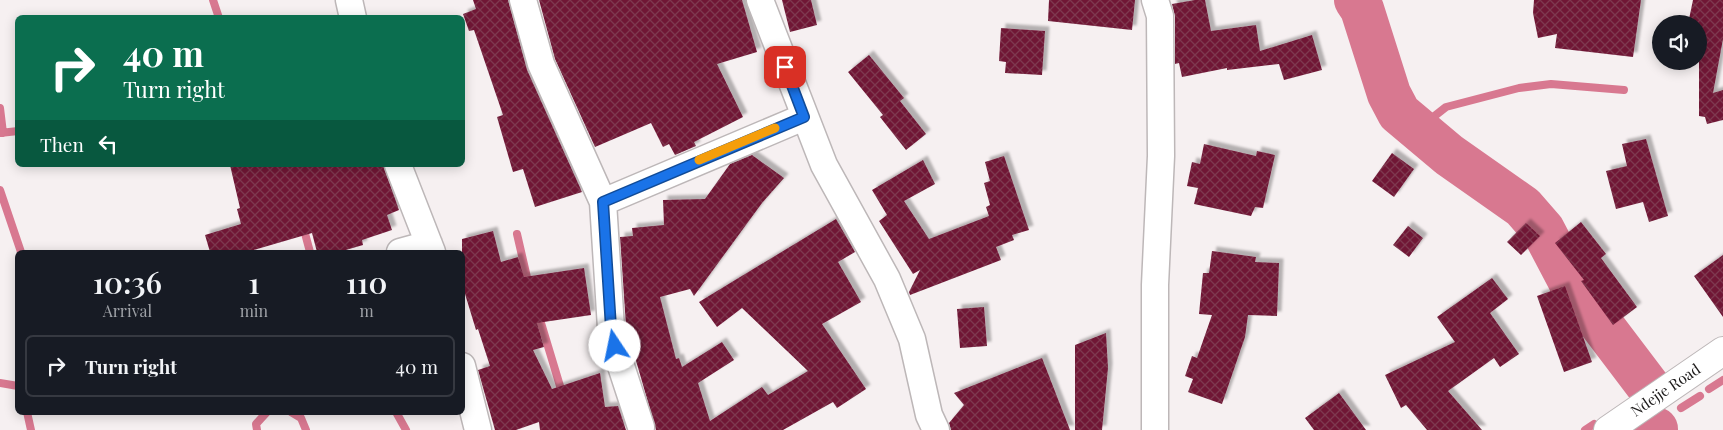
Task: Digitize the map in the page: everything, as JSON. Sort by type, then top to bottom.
[{"type":"street","points":[[349,0],[352,15]]},
{"type":"street","points":[[523,0],[541,64],[603,202],[611,328],[620,363],[641,427]]},
{"type":"street","points":[[760,0],[824,165],[887,279],[912,339],[930,415],[936,430]]},
{"type":"street","points":[[1155,0],[1160,16],[1161,156],[1155,284],[1155,430]]},
{"type":"street","points":[[603,202],[804,117]]},
{"type":"street","points":[[399,167],[431,248],[416,250]]},
{"type":"street","name":"Ndejje Road","points":[[1608,430],[1723,351]]},
{"type":"street","points":[[465,378],[478,430]]},
{"type":"building","points":[[473,0],[508,0],[527,70],[582,192],[535,207],[523,169],[513,172],[497,117],[503,115],[474,30],[469,31],[465,15],[463,14],[476,9]]},
{"type":"building","points":[[539,0],[742,0],[757,52],[717,64],[743,117],[694,142],[696,146],[675,155],[669,144],[663,147],[651,123],[595,147],[555,59]]},
{"type":"building","points":[[782,0],[811,0],[817,25],[790,32]]},
{"type":"building","points":[[1049,0],[1135,0],[1132,30],[1048,21]]},
{"type":"building","points":[[1205,0],[1211,31],[1256,25],[1260,51],[1312,35],[1322,70],[1284,80],[1279,64],[1227,70],[1227,68],[1182,77],[1179,63],[1175,64],[1175,16],[1172,4]]},
{"type":"building","points":[[1534,0],[1641,0],[1633,57],[1555,48],[1557,34],[1538,38],[1533,13]]},
{"type":"building","points":[[1693,0],[1723,0],[1723,39],[1713,93],[1723,90],[1723,120],[1707,124],[1705,117],[1699,116],[1699,70],[1707,70],[1707,15],[1690,15]]},
{"type":"building","points":[[1001,28],[1045,31],[1042,75],[1005,73],[1006,62],[999,61]]},
{"type":"building","points":[[869,55],[904,98],[900,101],[926,134],[906,150],[880,117],[883,115],[848,72]]},
{"type":"building","points":[[1646,139],[1668,216],[1649,222],[1643,202],[1616,209],[1606,171],[1627,166],[1622,144]]},
{"type":"building","points":[[1204,144],[1256,156],[1257,151],[1275,155],[1263,208],[1255,207],[1251,216],[1194,204],[1198,188],[1187,186],[1192,162],[1200,164]]},
{"type":"building","points":[[1392,153],[1414,169],[1394,197],[1372,181]]},
{"type":"building","points":[[752,155],[784,178],[762,203],[694,296],[690,289],[660,297],[676,359],[679,358],[682,367],[722,342],[734,360],[698,383],[710,421],[762,387],[768,395],[808,371],[742,308],[717,327],[699,302],[836,219],[855,252],[838,262],[861,302],[822,324],[866,389],[837,408],[833,402],[783,430],[656,430],[626,326],[620,237],[633,236],[632,228],[664,225],[663,200],[705,199],[730,164]]},
{"type":"building","points":[[1004,156],[1029,230],[1012,235],[1014,240],[996,247],[1001,260],[910,295],[909,292],[920,270],[913,274],[879,221],[887,215],[872,190],[923,160],[935,184],[904,201],[929,239],[989,216],[986,207],[990,205],[984,183],[990,181],[985,162]]},
{"type":"building","points":[[230,167],[384,167],[399,210],[387,215],[392,230],[362,240],[363,245],[346,250],[316,250],[312,233],[254,250],[209,250],[205,235],[241,224],[237,209],[240,208]]},
{"type":"building","points":[[1581,222],[1606,254],[1601,258],[1637,307],[1613,325],[1581,281],[1584,280],[1555,243]]},
{"type":"building","points":[[1526,223],[1540,236],[1521,255],[1507,242]]},
{"type":"building","points":[[1408,226],[1423,238],[1409,257],[1393,245]]},
{"type":"building","points":[[493,231],[501,262],[518,257],[524,277],[584,268],[591,315],[537,323],[544,347],[533,350],[552,389],[600,373],[605,407],[618,406],[626,430],[540,430],[539,422],[516,430],[495,430],[478,370],[490,366],[465,294],[465,250],[462,250],[462,239]]},
{"type":"building","points":[[1212,251],[1256,257],[1255,262],[1279,263],[1277,316],[1248,315],[1245,337],[1222,404],[1188,392],[1193,379],[1185,376],[1192,356],[1197,358],[1212,315],[1199,314],[1203,273],[1209,273]]},
{"type":"building","points":[[1723,255],[1723,317],[1694,276]]},
{"type":"building","points":[[1492,278],[1508,299],[1490,313],[1519,354],[1500,367],[1494,358],[1448,391],[1482,430],[1427,430],[1406,405],[1401,408],[1385,375],[1455,342],[1437,317]]},
{"type":"building","points":[[1565,286],[1592,362],[1564,372],[1537,296]]},
{"type":"building","points":[[984,307],[987,346],[960,348],[957,309]]},
{"type":"building","points":[[1106,333],[1108,368],[1102,430],[1075,430],[1075,345]]},
{"type":"building","points":[[1042,358],[1070,430],[951,430],[949,423],[964,405],[954,393]]},
{"type":"building","points":[[1339,393],[1366,430],[1314,430],[1305,418]]},
{"type":"waterway","points":[[213,0],[218,15]]},
{"type":"waterway","points":[[1356,0],[1362,9],[1389,94],[1399,113],[1449,155],[1523,207],[1543,230],[1573,287],[1648,386]]},
{"type":"waterway","points":[[1418,129],[1446,107],[1519,88],[1551,84],[1624,90]]},
{"type":"waterway","points":[[0,108],[3,133]]},
{"type":"waterway","points":[[0,133],[15,131]]},
{"type":"waterway","points":[[0,190],[20,250]]},
{"type":"waterway","points":[[303,226],[309,250]]},
{"type":"waterway","points":[[517,234],[529,286]]},
{"type":"waterway","points":[[538,313],[563,396]]},
{"type":"waterway","points":[[1709,389],[1723,380]]},
{"type":"waterway","points":[[0,383],[15,386]]},
{"type":"waterway","points":[[1681,408],[1700,396]]},
{"type":"waterway","points":[[28,415],[31,430]]},
{"type":"waterway","points":[[257,430],[256,424],[264,415]]},
{"type":"waterway","points":[[296,415],[301,418],[306,430]]},
{"type":"waterway","points":[[398,415],[406,430]]},
{"type":"waterway","points":[[1585,430],[1594,424]]},
{"type":"slow traffic","points":[[699,160],[775,128]]},
{"type":"route","points":[[615,346],[611,328],[603,202],[804,117],[785,67]]}]
